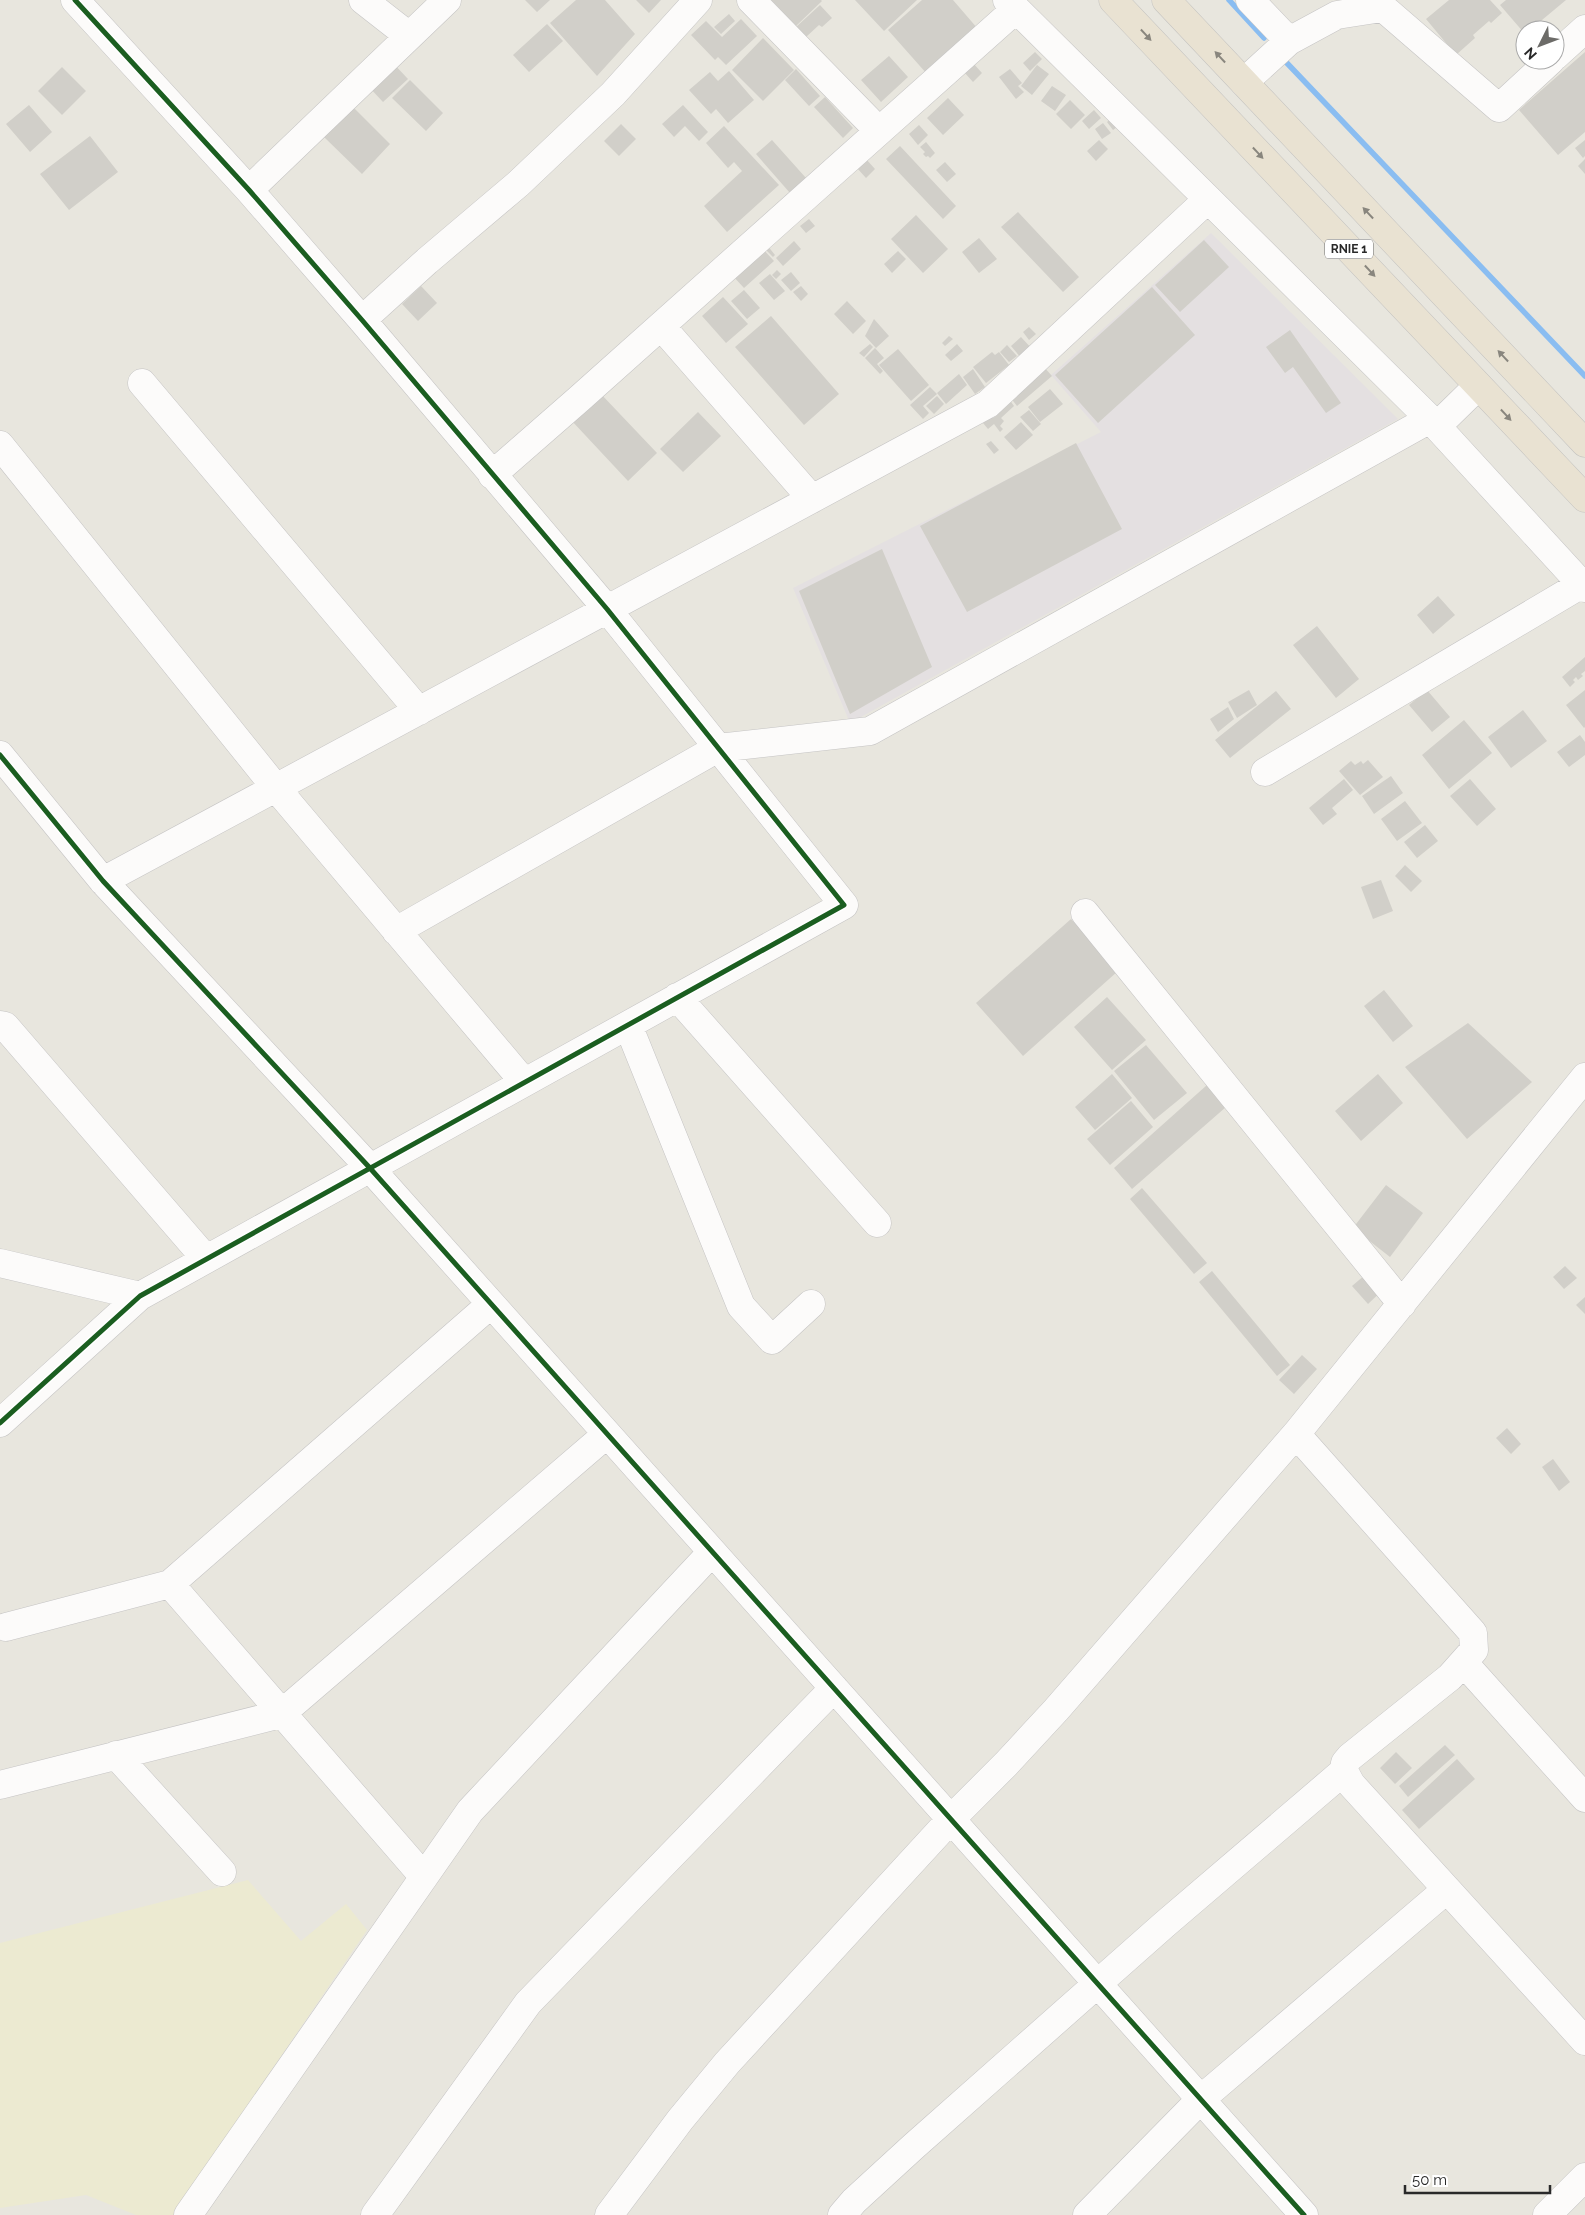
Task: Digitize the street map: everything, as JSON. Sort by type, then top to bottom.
[{"type":"highway","name":"RNIE 1","points":[[1113,0],[1585,498]]},
{"type":"highway","name":"RNIE 1","points":[[1166,0],[1585,443]]},
{"type":"street","points":[[0,1423],[140,1296],[369,1167],[844,905],[607,609],[362,320],[249,190],[75,0]]},
{"type":"street","points":[[363,0],[409,36]]},
{"type":"street","points":[[249,190],[447,0]]},
{"type":"street","points":[[362,320],[427,261],[518,184],[613,94],[698,0]]},
{"type":"street","points":[[751,0],[879,131]]},
{"type":"street","points":[[1250,0],[1289,41]]},
{"type":"street","points":[[1244,82],[1289,41],[1336,15],[1378,4],[1499,108],[1540,70]]},
{"type":"street","points":[[492,475],[879,131],[1012,5],[1433,422],[1583,586],[1265,772]]},
{"type":"street","points":[[1565,47],[1585,29]]},
{"type":"street","points":[[104,881],[988,404],[1208,199]]},
{"type":"street","points":[[661,326],[812,499]]},
{"type":"street","points":[[142,383],[418,711]]},
{"type":"street","points":[[396,931],[718,748],[870,731],[1433,422],[1478,386]]},
{"type":"street","points":[[0,445],[276,788],[524,1082]]},
{"type":"street","points":[[0,755],[104,881],[369,1167],[1201,2099],[1299,2213]]},
{"type":"street","points":[[1085,913],[1402,1304]]},
{"type":"street","points":[[677,997],[877,1222]]},
{"type":"street","points":[[0,1025],[5,1026],[206,1259]]},
{"type":"street","points":[[628,1025],[741,1306],[772,1340],[811,1304]]},
{"type":"street","points":[[609,2215],[680,2120],[727,2063],[951,1819],[1056,1710],[1296,1434],[1585,1076]]},
{"type":"street","points":[[0,1263],[140,1296]]},
{"type":"street","points":[[6,1627],[170,1584],[491,1304]]},
{"type":"street","points":[[0,1785],[281,1714],[607,1434]]},
{"type":"street","points":[[842,2215],[854,2201],[914,2146],[1344,1771],[1350,1757],[1450,1677],[1474,1650],[1473,1633],[1296,1434]]},
{"type":"street","points":[[188,2215],[470,1812],[712,1552]]},
{"type":"street","points":[[170,1584],[424,1878]]},
{"type":"street","points":[[1464,1663],[1585,1798]]},
{"type":"street","points":[[375,2215],[528,2003],[834,1688]]},
{"type":"street","points":[[116,1756],[222,1872]]},
{"type":"street","points":[[1344,1771],[1351,1784],[1585,2041]]},
{"type":"street","points":[[1087,2215],[1201,2099],[1446,1890]]},
{"type":"street","points":[[1547,2215],[1585,2177]]},
{"type":"shaded area","points":[[1211,233],[1398,419],[850,723],[793,588],[1101,432],[1051,375]]},
{"type":"shaded area","points":[[248,1880],[301,1941],[346,1904],[367,1930],[173,2215],[136,2215],[86,2195],[0,2208],[0,1943]]},
{"type":"building","points":[[525,0],[550,0],[537,12]]},
{"type":"building","points":[[576,0],[605,0],[635,34],[597,76],[550,23]]},
{"type":"building","points":[[636,0],[661,0],[649,13]]},
{"type":"building","points":[[771,0],[821,0],[822,1],[796,26]]},
{"type":"building","points":[[855,0],[917,0],[884,31]]},
{"type":"building","points":[[922,0],[953,0],[978,29],[927,74],[888,30]]},
{"type":"building","points":[[1449,0],[1490,0],[1502,13],[1473,35],[1475,38],[1456,55],[1426,19]]},
{"type":"building","points":[[1506,0],[1566,0],[1542,20],[1515,20],[1515,22],[1500,5]]},
{"type":"building","points":[[820,5],[832,18],[822,27],[819,25],[806,37],[796,27]]},
{"type":"building","points":[[729,14],[735,21],[721,34],[714,27]]},
{"type":"building","points":[[741,19],[757,36],[726,65],[718,57],[715,60],[691,35],[706,21],[722,37]]},
{"type":"building","points":[[547,24],[563,41],[529,72],[513,55]]},
{"type":"building","points":[[763,38],[794,70],[763,101],[732,70]]},
{"type":"building","points":[[1035,52],[1042,59],[1030,71],[1023,63]]},
{"type":"building","points":[[1585,52],[1585,132],[1558,155],[1519,110]]},
{"type":"building","points":[[889,56],[908,77],[881,102],[861,80]]},
{"type":"building","points":[[392,62],[408,79],[383,102],[368,86]]},
{"type":"building","points":[[973,63],[982,73],[973,82],[964,72]]},
{"type":"building","points":[[1037,65],[1049,74],[1032,95],[1021,86]]},
{"type":"building","points":[[62,67],[86,91],[62,115],[38,91]]},
{"type":"building","points":[[796,69],[820,96],[809,106],[785,80]]},
{"type":"building","points":[[1010,69],[1022,83],[1018,86],[1024,92],[1016,99],[999,77]]},
{"type":"building","points":[[729,71],[754,100],[728,123],[716,109],[711,114],[689,90],[710,72],[718,81]]},
{"type":"building","points":[[410,80],[443,113],[426,131],[392,98]]},
{"type":"building","points":[[1052,86],[1066,95],[1055,111],[1041,101]]},
{"type":"building","points":[[825,97],[853,128],[843,138],[814,107]]},
{"type":"building","points":[[948,98],[964,115],[943,135],[927,118]]},
{"type":"building","points":[[1070,100],[1085,115],[1071,129],[1056,114]]},
{"type":"building","points":[[29,105],[52,132],[30,152],[6,124]]},
{"type":"building","points":[[683,105],[708,132],[699,141],[685,126],[674,137],[662,124]]},
{"type":"building","points":[[353,107],[390,144],[362,174],[324,137]]},
{"type":"building","points":[[1094,110],[1101,118],[1089,129],[1082,121]]},
{"type":"building","points":[[1113,117],[1120,125],[1113,130],[1107,122]]},
{"type":"building","points":[[1103,123],[1111,133],[1102,139],[1095,129]]},
{"type":"building","points":[[621,124],[636,139],[619,156],[604,141]]},
{"type":"building","points":[[919,125],[928,135],[918,145],[909,134]]},
{"type":"building","points":[[724,126],[779,185],[727,232],[704,206],[742,171],[734,162],[728,168],[706,143]]},
{"type":"building","points":[[90,136],[118,172],[69,210],[40,174]]},
{"type":"building","points":[[772,140],[806,178],[790,193],[756,154]]},
{"type":"building","points":[[1099,140],[1108,149],[1096,161],[1087,151]]},
{"type":"building","points":[[1585,140],[1585,156],[1583,158],[1575,148]]},
{"type":"building","points":[[926,142],[935,153],[930,158],[923,154],[925,152],[920,147]]},
{"type":"building","points":[[900,146],[956,206],[943,219],[886,159]]},
{"type":"building","points":[[866,159],[875,169],[866,178],[857,168]]},
{"type":"building","points":[[1585,159],[1585,174],[1578,166]]},
{"type":"building","points":[[945,162],[956,174],[947,182],[936,170]]},
{"type":"building","points":[[1018,212],[1079,277],[1063,292],[1001,227]]},
{"type":"building","points":[[916,215],[948,249],[923,273],[891,239]]},
{"type":"building","points":[[809,219],[815,226],[806,233],[800,226]]},
{"type":"building","points":[[979,238],[997,259],[979,273],[962,252]]},
{"type":"building","points":[[1204,240],[1229,267],[1180,312],[1155,285]]},
{"type":"building","points":[[794,241],[801,249],[783,266],[776,258]]},
{"type":"building","points":[[767,245],[775,255],[773,257],[764,248]]},
{"type":"building","points":[[762,248],[774,261],[744,288],[732,275]]},
{"type":"building","points":[[898,251],[906,259],[892,273],[884,264]]},
{"type":"building","points":[[777,270],[781,274],[776,279],[772,275]]},
{"type":"building","points":[[791,272],[800,283],[791,291],[781,280]]},
{"type":"building","points":[[770,274],[785,291],[774,300],[759,283]]},
{"type":"building","points":[[421,286],[437,303],[418,321],[402,304]]},
{"type":"building","points":[[801,286],[808,294],[801,301],[793,292]]},
{"type":"building","points":[[1152,287],[1195,335],[1098,423],[1055,375]]},
{"type":"building","points":[[744,290],[760,308],[747,319],[731,301]]},
{"type":"building","points":[[723,297],[748,324],[726,343],[702,316]]},
{"type":"building","points":[[847,301],[866,321],[853,334],[834,314]]},
{"type":"building","points":[[771,316],[839,394],[804,425],[735,347]]},
{"type":"building","points":[[874,319],[889,336],[876,348],[865,336]]},
{"type":"building","points":[[1029,327],[1036,334],[1029,340],[1023,332]]},
{"type":"building","points":[[1290,330],[1341,403],[1326,413],[1293,367],[1285,373],[1266,347]]},
{"type":"building","points":[[949,336],[953,339],[945,346],[942,343]]},
{"type":"building","points":[[1021,337],[1033,350],[1022,359],[1011,346]]},
{"type":"building","points":[[870,344],[873,347],[864,357],[859,353]]},
{"type":"building","points":[[957,344],[963,351],[951,361],[945,355]]},
{"type":"building","points":[[1007,345],[1017,356],[1009,362],[1000,352]]},
{"type":"building","points":[[875,348],[884,358],[877,364],[883,371],[880,374],[865,358]]},
{"type":"building","points":[[898,349],[929,385],[911,401],[879,365]]},
{"type":"building","points":[[992,352],[995,355],[999,352],[1009,365],[986,383],[973,367]]},
{"type":"building","points":[[1044,367],[1052,376],[1017,406],[1010,397]]},
{"type":"building","points":[[973,369],[985,387],[975,394],[963,377]]},
{"type":"building","points":[[959,374],[967,385],[946,404],[937,393]]},
{"type":"building","points":[[930,387],[937,394],[923,406],[929,413],[923,419],[910,405]]},
{"type":"building","points":[[1050,389],[1063,404],[1040,422],[1028,407]]},
{"type":"building","points":[[600,393],[657,453],[628,481],[571,420]]},
{"type":"building","points":[[937,396],[944,404],[934,414],[926,406]]},
{"type":"building","points":[[1009,399],[1014,406],[1001,418],[1004,421],[1000,426],[1003,429],[1000,432],[994,424],[988,429],[983,423],[991,415],[993,418],[996,416],[993,413]]},
{"type":"building","points":[[1029,410],[1041,424],[1033,431],[1020,417]]},
{"type":"building","points":[[698,412],[721,436],[683,472],[660,449]]},
{"type":"building","points":[[1021,422],[1033,435],[1016,450],[1004,437]]},
{"type":"building","points":[[991,441],[999,450],[994,454],[986,444]]},
{"type":"building","points":[[1076,443],[1122,529],[967,612],[920,526]]},
{"type":"building","points":[[882,549],[932,667],[850,714],[799,591]]},
{"type":"building","points":[[1438,596],[1455,615],[1433,634],[1417,615]]},
{"type":"building","points":[[1317,626],[1359,679],[1336,698],[1293,645]]},
{"type":"building","points":[[1585,657],[1585,671],[1581,674],[1583,676],[1578,680],[1576,677],[1573,680],[1575,682],[1570,687],[1562,677]]},
{"type":"building","points":[[1249,690],[1257,705],[1237,718],[1228,702]]},
{"type":"building","points":[[1427,690],[1450,717],[1432,732],[1409,705]]},
{"type":"building","points":[[1585,690],[1585,727],[1584,728],[1566,705]]},
{"type":"building","points":[[1276,691],[1291,709],[1230,758],[1215,740]]},
{"type":"building","points":[[1228,707],[1234,719],[1218,732],[1210,719]]},
{"type":"building","points":[[1523,710],[1547,741],[1511,768],[1488,737]]},
{"type":"building","points":[[1464,720],[1492,753],[1449,789],[1422,755]]},
{"type":"building","points":[[1580,735],[1585,742],[1585,755],[1569,767],[1557,752]]},
{"type":"building","points":[[1368,760],[1383,777],[1360,795],[1339,771],[1351,761],[1355,765],[1361,761],[1363,764]]},
{"type":"building","points":[[1391,776],[1403,793],[1374,814],[1362,796]]},
{"type":"building","points":[[1344,779],[1353,790],[1332,808],[1337,814],[1323,825],[1309,808]]},
{"type":"building","points":[[1470,779],[1496,809],[1477,826],[1450,796]]},
{"type":"building","points":[[1405,801],[1422,823],[1397,841],[1381,819]]},
{"type":"building","points":[[1425,825],[1438,841],[1417,858],[1404,842]]},
{"type":"building","points":[[1405,865],[1422,881],[1411,892],[1395,876]]},
{"type":"building","points":[[1381,880],[1393,911],[1373,919],[1361,887]]},
{"type":"building","points":[[1071,919],[1118,971],[1023,1056],[976,1003]]},
{"type":"building","points":[[1384,990],[1413,1026],[1393,1042],[1364,1006]]},
{"type":"building","points":[[1107,997],[1146,1040],[1112,1070],[1074,1027]]},
{"type":"building","points":[[1468,1023],[1532,1082],[1467,1139],[1405,1067]]},
{"type":"building","points":[[1146,1045],[1187,1093],[1154,1120],[1114,1071]]},
{"type":"building","points":[[1112,1074],[1132,1098],[1095,1130],[1075,1107]]},
{"type":"building","points":[[1378,1074],[1403,1103],[1361,1141],[1335,1111]]},
{"type":"building","points":[[1207,1085],[1226,1107],[1132,1189],[1114,1168]]},
{"type":"building","points":[[1131,1101],[1153,1127],[1110,1165],[1087,1139]]},
{"type":"building","points":[[1386,1185],[1423,1213],[1390,1257],[1353,1228]]},
{"type":"building","points":[[1142,1188],[1207,1263],[1194,1274],[1130,1199]]},
{"type":"building","points":[[1565,1266],[1577,1278],[1564,1289],[1553,1277]]},
{"type":"building","points":[[1372,1269],[1387,1286],[1368,1304],[1352,1286]]},
{"type":"building","points":[[1212,1271],[1290,1365],[1277,1376],[1199,1282]]},
{"type":"building","points":[[1585,1297],[1585,1314],[1576,1305]]},
{"type":"building","points":[[1302,1355],[1317,1369],[1294,1394],[1279,1380]]},
{"type":"building","points":[[1507,1428],[1521,1444],[1511,1454],[1496,1438]]},
{"type":"building","points":[[1553,1459],[1570,1482],[1559,1491],[1542,1467]]},
{"type":"building","points":[[1445,1745],[1455,1755],[1408,1797],[1399,1786]]},
{"type":"building","points":[[1396,1752],[1412,1768],[1395,1784],[1380,1768]]},
{"type":"building","points":[[1457,1759],[1475,1779],[1419,1829],[1402,1810]]},
{"type":"waterway","points":[[1229,0],[1264,38]]},
{"type":"waterway","points":[[1285,61],[1585,376]]},
{"type":"cycle path","points":[[0,1423],[140,1296],[844,905],[607,609],[362,320],[249,190],[75,0]]},
{"type":"cycle path","points":[[0,755],[103,881],[369,1167],[1304,2215]]}]
